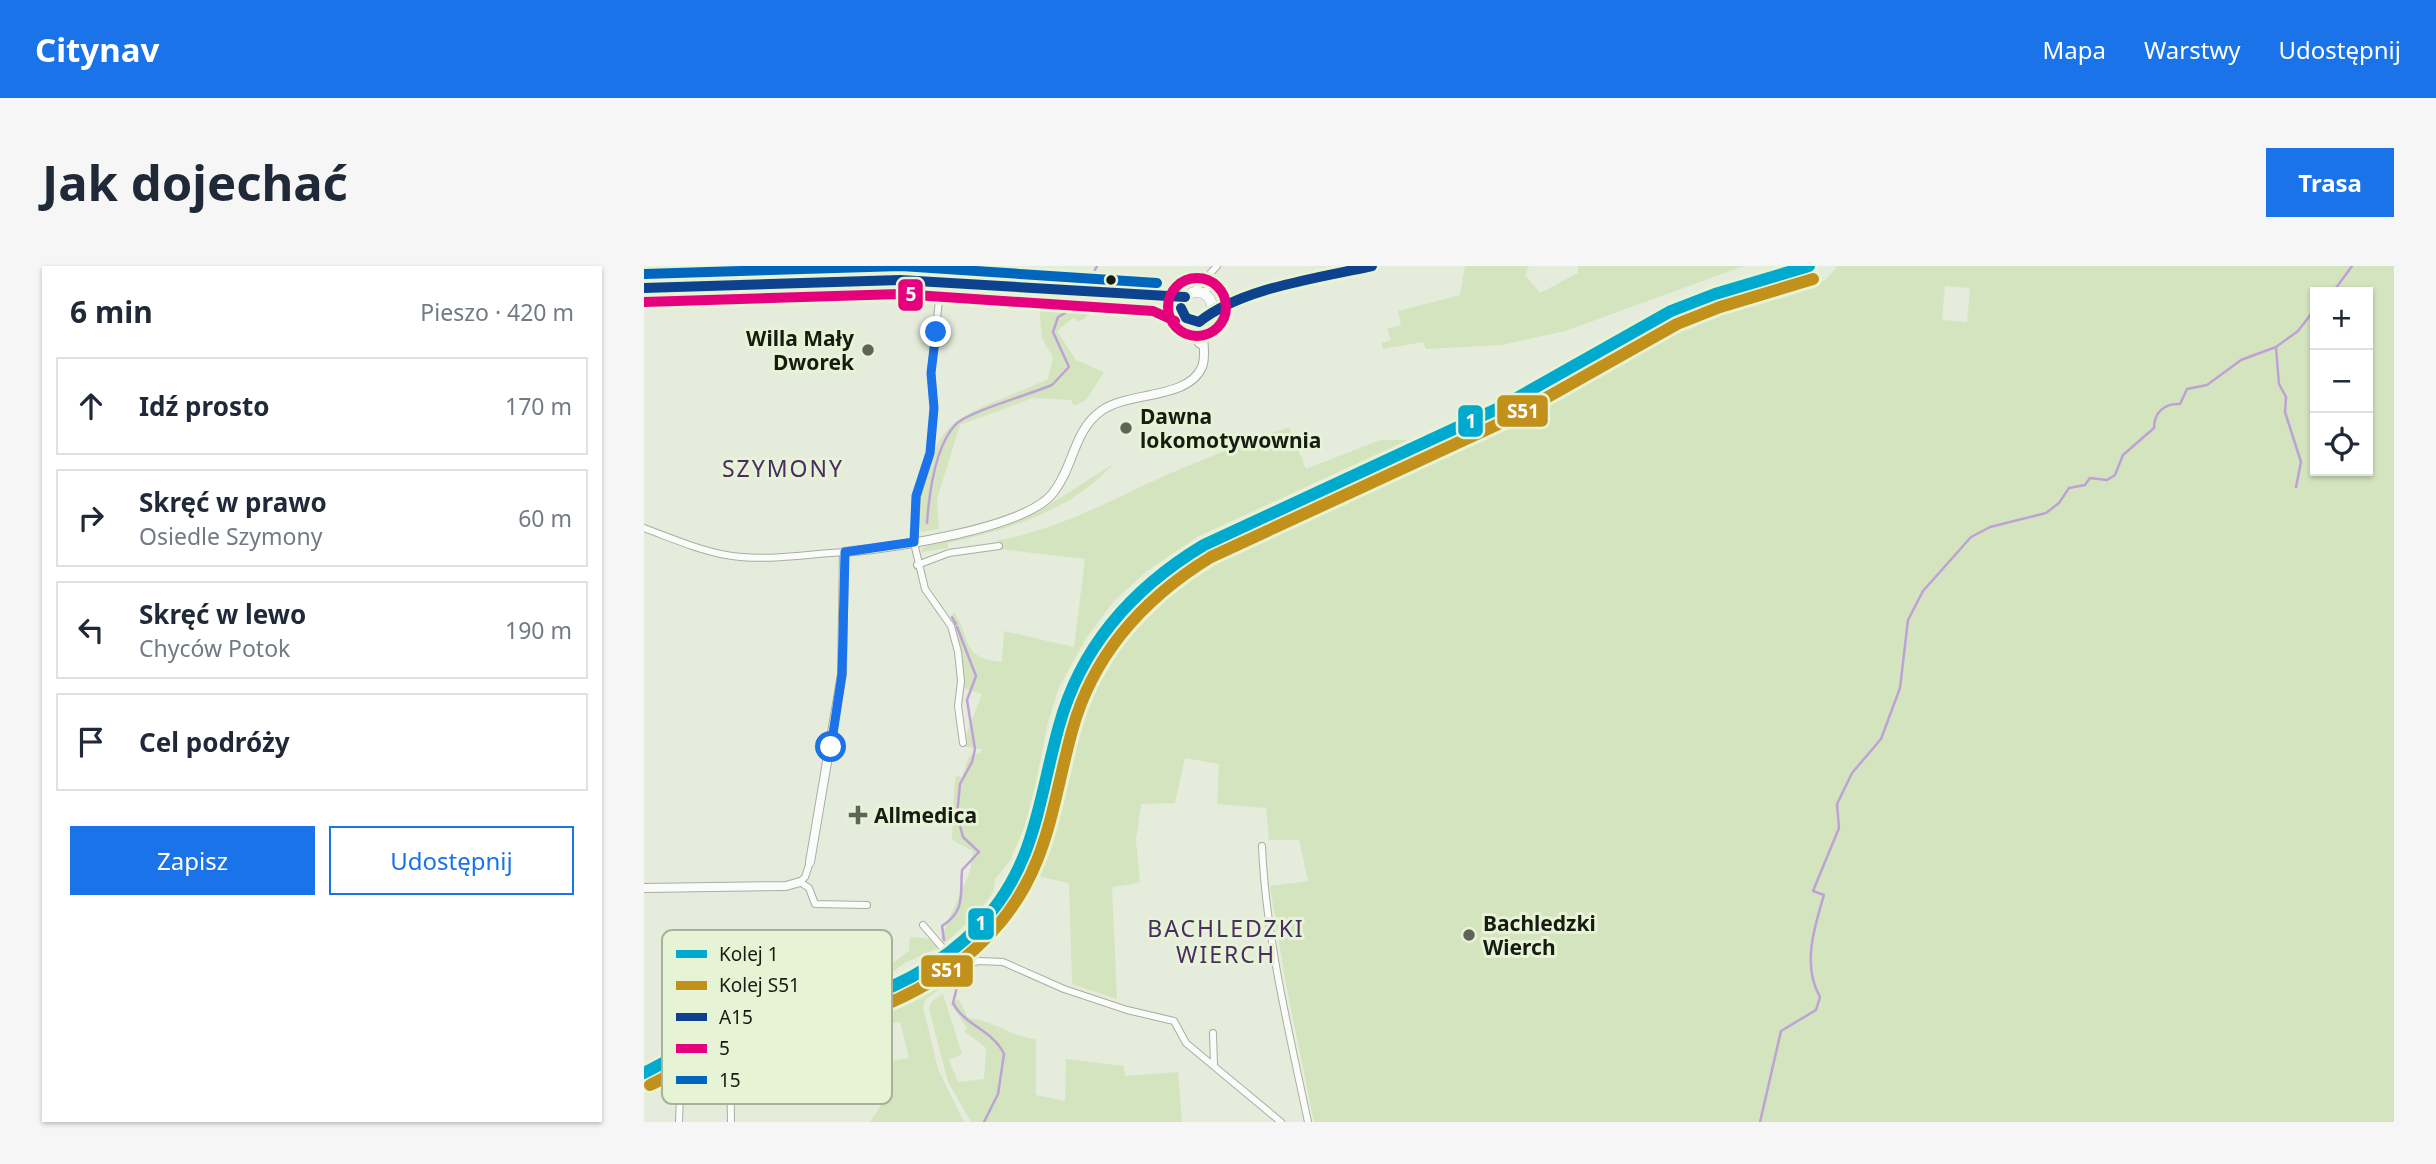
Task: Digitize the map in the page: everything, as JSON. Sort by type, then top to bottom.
[{"type":"main road","points":[[1187,299],[1186,318],[1192,321],[1209,316],[1258,291],[1372,266]]},
{"type":"main road","points":[[644,288],[942,282],[1237,300]]},
{"type":"main road","points":[[1208,297],[1209,316]]},
{"type":"street","points":[[660,266],[661,287]]},
{"type":"street","points":[[1187,299],[1217,266]]},
{"type":"street","points":[[1208,297],[1210,273]]},
{"type":"street","points":[[942,282],[931,373],[934,408],[932,440],[916,496],[914,542],[917,565],[932,603],[951,626],[958,652],[961,681],[958,706],[962,743]]},
{"type":"street","points":[[644,528],[693,547],[728,555],[789,557],[914,542],[981,527],[1017,514],[1051,496],[1060,485],[1079,436],[1092,419],[1115,403],[1184,385],[1202,365],[1202,345],[1209,316]]},
{"type":"street","points":[[1192,321],[1202,345]]},
{"type":"street","points":[[917,565],[949,553],[999,546]]},
{"type":"street","points":[[644,888],[786,886],[800,882],[805,877],[810,862],[842,674],[845,552]]},
{"type":"street","points":[[1262,846],[1264,883],[1280,984],[1308,1122]]},
{"type":"street","points":[[800,882],[809,888],[815,904],[867,905]]},
{"type":"street","points":[[923,925],[960,967],[979,961],[1003,962],[1076,994],[1174,1021],[1182,1039],[1281,1122]]},
{"type":"street","points":[[1213,1033],[1214,1065]]},
{"type":"street","points":[[678,1122],[679,1104]]},
{"type":"street","points":[[731,1104],[731,1122]]},
{"type":"green space","points":[[1465,266],[1529,266],[1525,275],[1540,293],[1578,273],[1578,266],[1744,266],[1565,331],[1501,345],[1426,349],[1423,342],[1383,349],[1381,343],[1391,340],[1387,329],[1401,325],[1398,311],[1460,295]]},
{"type":"green space","points":[[1838,266],[2394,266],[2394,1122],[1314,1122],[1285,979],[1270,886],[1308,881],[1299,840],[1269,840],[1266,808],[1217,804],[1219,764],[1185,758],[1175,803],[1141,804],[1136,840],[1140,883],[1112,887],[1117,999],[1072,984],[1069,883],[1028,874],[1004,923],[988,947],[970,962],[959,957],[978,945],[1008,905],[1035,851],[1049,805],[1064,727],[1091,659],[1126,611],[1169,572],[1206,549],[1424,452],[1683,311],[1791,278],[1805,287],[1825,280]],"holes":[[[1945,286],[1970,288],[1967,322],[1942,320]]]},
{"type":"green space","points":[[1038,296],[1093,300],[1087,316],[1079,322],[1073,318],[1057,331],[1076,360],[1104,372],[1086,400],[1074,406],[1071,400],[1033,398],[960,425],[937,499],[939,529],[921,532],[916,523],[923,486],[931,459],[941,439],[953,425],[968,414],[1048,379],[1053,358],[1042,338]]},
{"type":"green space","points":[[1289,427],[1306,469],[1380,440],[1408,440],[1199,536],[1148,570],[1114,601],[1086,638],[1059,687],[1048,722],[1030,814],[1009,862],[995,879],[994,889],[987,901],[944,944],[941,937],[970,872],[973,851],[952,840],[955,781],[956,776],[962,777],[969,756],[980,753],[982,749],[967,747],[966,735],[982,694],[964,688],[962,650],[950,619],[954,612],[973,651],[988,660],[1002,662],[1004,631],[1074,647],[1085,559],[1000,549],[998,540],[1062,522],[1179,469]]},
{"type":"green space","points":[[1113,464],[1078,494],[1037,516],[993,532],[948,543],[948,548],[921,552],[923,547],[985,531],[1038,512]]},
{"type":"green space","points":[[910,937],[934,939],[940,947],[905,963],[892,972],[892,964],[909,951]]},
{"type":"green space","points":[[951,963],[950,981],[926,999],[923,1007],[938,1069],[964,1122],[870,1122],[880,1104],[892,1104],[892,1061],[909,1058],[900,1022],[892,1023],[892,999],[926,982]]},
{"type":"green space","points":[[943,994],[962,1054],[949,1060],[958,1082],[984,1079],[986,1048],[964,1031],[967,1028],[950,1003],[959,999],[968,1018],[1036,1039],[1036,1095],[1065,1101],[1066,1059],[1124,1066],[1125,1076],[1178,1072],[1182,1122],[971,1122],[948,1082],[929,1009],[931,1002]]},
{"type":"green space","points":[[662,1069],[662,1074],[644,1081],[644,1078]]},
{"type":"waterway","points":[[1090,280],[1097,266]]},
{"type":"waterway","points":[[2337,287],[2352,266]]},
{"type":"waterway","points":[[927,523],[934,471],[949,433],[963,419],[1052,385],[1069,367],[1053,332],[1058,317],[1085,302]]},
{"type":"waterway","points":[[1760,1122],[1781,1031],[1816,1010],[1820,997],[1812,973],[1811,960],[1814,934],[1824,895],[1813,891],[1839,828],[1837,804],[1852,773],[1881,739],[1900,688],[1908,620],[1923,591],[1971,537],[1990,527],[2046,513],[2059,503],[2069,488],[2085,485],[2090,478],[2107,480],[2115,475],[2123,455],[2154,428],[2156,417],[2161,410],[2180,404],[2187,389],[2207,385],[2241,360],[2276,347],[2298,331],[2310,315]]},
{"type":"waterway","points":[[2276,348],[2279,384],[2286,397],[2285,412],[2301,462],[2296,487]]},
{"type":"waterway","points":[[952,617],[956,624]]},
{"type":"waterway","points":[[944,940],[942,926],[955,914],[960,901],[962,870],[979,852],[963,837],[957,815],[960,784],[972,762],[975,749],[967,700],[976,676],[957,627]]},
{"type":"waterway","points":[[958,983],[953,1003],[958,1011],[993,1039],[1004,1054],[998,1094],[984,1122]]},
{"type":"rail line","name":"1","points":[[892,987],[927,968],[964,941],[999,902],[1013,879],[1033,831],[1059,726],[1081,670],[1114,621],[1155,580],[1204,545],[1499,408],[1671,311],[1715,294],[1809,266]]},
{"type":"rail line","name":"S51","points":[[892,1002],[919,989],[956,964],[974,950],[1009,911],[1036,863],[1045,838],[1072,731],[1093,677],[1124,630],[1164,591],[1211,557],[1505,421],[1677,324],[1720,307],[1813,279]]},
{"type":"rail line","name":"1","points":[[644,1073],[662,1064]]},
{"type":"rail line","name":"S51","points":[[650,1085],[662,1079]]},
{"type":"transit line","name":"15","points":[[644,274],[901,266],[1157,283]]},
{"type":"transit line","name":"A15","points":[[1181,308],[1186,318],[1199,322],[1216,310],[1258,293],[1372,266]]},
{"type":"transit line","name":"5","points":[[1191,278],[1203,278],[1218,286],[1226,301],[1226,307],[1226,313],[1218,328],[1203,336],[1191,336],[1176,328],[1168,313],[1168,301],[1176,286],[1191,278]]},
{"type":"transit line","name":"A15","points":[[644,288],[900,280],[1185,297]]},
{"type":"transit line","name":"5","points":[[644,302],[900,294],[1153,311],[1175,321]]},
{"type":"place","name":"Willa Mały Dworek","points":[[868,350]]},
{"type":"place","name":"Dawna lokomotywownia","points":[[1126,428]]},
{"type":"place","name":"Allmedica","points":[[858,815]]},
{"type":"place","name":"Bachledzki Wierch","points":[[1469,935]]},
{"type":"district","name":"SZYMONY","points":[[783,468]]},
{"type":"district","name":"BACHLEDZKI WIERCH","points":[[1226,941]]},
{"type":"route","points":[[831,747],[842,674],[845,552],[914,542],[916,496],[930,453],[934,408],[931,373],[936,332]]}]
